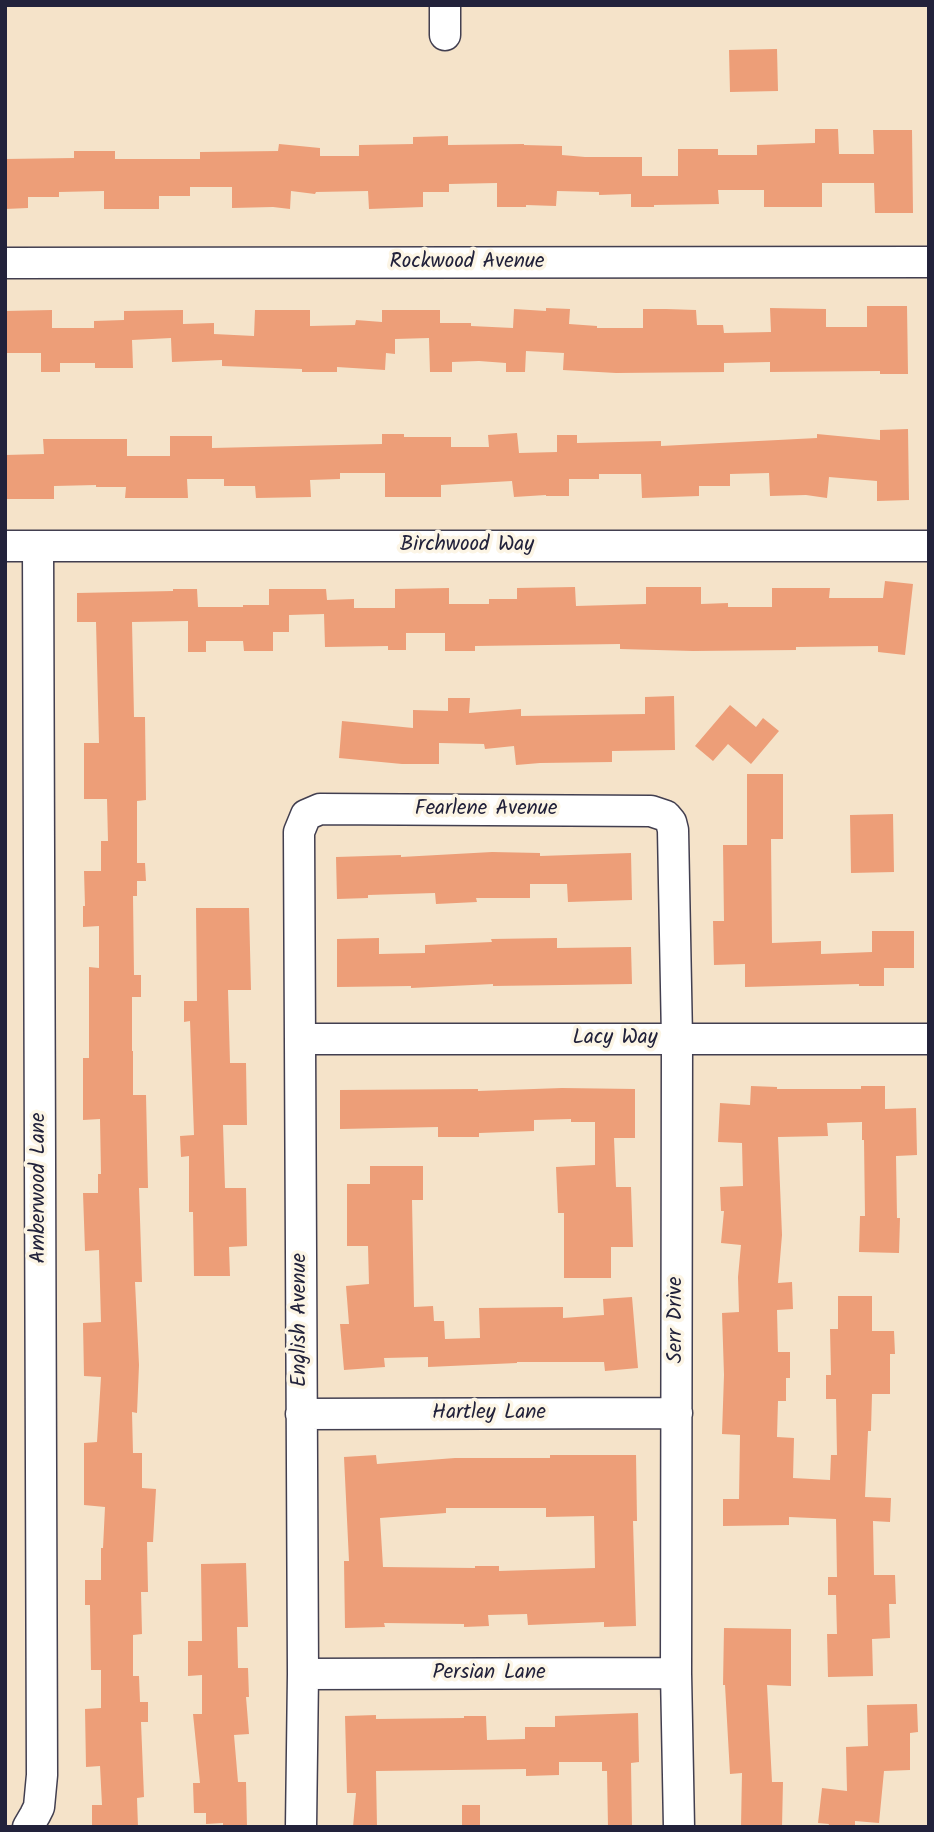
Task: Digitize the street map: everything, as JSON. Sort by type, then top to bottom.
[{"type":"street","points":[[444,35],[445,5]]},
{"type":"street","name":"Rockwood Avenue","points":[[5,263],[929,262]]},
{"type":"street","name":"Birchwood Way","points":[[5,546],[929,546]]},
{"type":"street","name":"Amberwood Lane","points":[[27,1827],[38,1807],[42,1775],[38,546]]},
{"type":"street","name":"Fearlene Avenue","points":[[306,815],[320,809],[334,809],[651,811],[666,816]]},
{"type":"street","name":"English Avenue","points":[[301,1827],[303,1674],[299,832],[306,815]]},
{"type":"street","name":"Serr Drive","points":[[666,816],[673,830],[677,1039],[676,1673],[679,1827]]},
{"type":"street","name":"Lacy Way","points":[[301,1039],[929,1039]]},
{"type":"street","name":"Hartley Lane","points":[[301,1414],[677,1413]]},
{"type":"street","name":"Persian Lane","points":[[303,1674],[676,1673]]},
{"type":"building","points":[[777,49],[778,91],[730,92],[729,50]]},
{"type":"building","points":[[815,129],[838,129],[839,154],[874,154],[873,130],[912,130],[913,213],[875,213],[874,183],[822,183],[822,207],[764,207],[764,190],[718,190],[719,204],[631,207],[631,194],[599,195],[599,192],[557,191],[556,206],[497,207],[497,183],[449,184],[449,192],[423,192],[423,207],[369,209],[368,191],[315,194],[291,191],[290,209],[232,208],[232,187],[190,187],[190,196],[159,196],[159,209],[104,209],[104,191],[59,192],[59,197],[28,197],[28,208],[5,209],[5,159],[74,158],[74,151],[115,151],[115,159],[200,159],[200,152],[278,151],[279,144],[320,148],[320,156],[359,156],[359,145],[413,144],[413,137],[448,136],[448,145],[562,146],[562,155],[642,157],[642,176],[678,176],[678,149],[718,149],[718,155],[757,155],[757,145],[815,143]]},
{"type":"building","points":[[867,306],[907,306],[908,374],[880,374],[880,371],[770,372],[770,362],[724,363],[724,372],[616,373],[563,370],[564,353],[526,351],[525,372],[506,372],[506,363],[479,361],[452,362],[452,372],[430,372],[429,338],[395,339],[395,354],[386,353],[385,370],[337,367],[337,372],[222,366],[222,360],[172,362],[171,338],[132,340],[133,368],[95,368],[95,363],[60,363],[60,372],[41,372],[41,353],[5,353],[5,311],[52,310],[52,328],[94,328],[94,321],[124,320],[124,311],[183,310],[183,324],[214,323],[214,334],[254,336],[255,310],[310,310],[310,326],[355,325],[356,320],[382,322],[382,310],[440,310],[440,323],[471,323],[471,326],[513,328],[514,309],[570,309],[569,324],[597,328],[643,328],[643,309],[696,310],[697,325],[723,325],[724,333],[771,332],[770,308],[826,309],[826,327],[867,327]]},
{"type":"building","points":[[908,429],[909,500],[877,501],[877,481],[829,477],[827,498],[806,495],[770,496],[769,473],[730,474],[730,486],[699,486],[699,496],[642,498],[641,474],[599,474],[599,479],[569,479],[569,496],[514,497],[512,481],[441,485],[441,497],[385,497],[385,473],[340,473],[340,479],[310,480],[311,497],[256,498],[255,486],[224,486],[224,479],[187,479],[188,498],[125,498],[126,487],[96,485],[54,486],[54,499],[5,499],[5,455],[44,454],[43,439],[127,439],[127,456],[170,456],[170,436],[212,436],[212,448],[382,444],[382,434],[451,437],[451,447],[489,447],[488,435],[517,433],[519,453],[557,452],[557,435],[577,435],[577,443],[661,441],[661,446],[817,438],[817,434],[880,440],[880,430]]},
{"type":"building","points":[[885,581],[913,584],[905,655],[878,652],[878,646],[693,651],[620,649],[620,644],[475,646],[475,651],[445,651],[445,633],[406,633],[406,650],[388,650],[388,646],[325,647],[324,614],[289,615],[289,632],[273,632],[273,651],[244,651],[243,641],[206,641],[206,652],[188,652],[188,621],[132,622],[134,717],[145,717],[146,800],[137,801],[137,863],[145,863],[146,881],[137,881],[137,896],[133,896],[134,975],[141,975],[141,997],[132,997],[133,1095],[146,1095],[148,1188],[139,1188],[142,1282],[135,1282],[139,1365],[137,1413],[132,1412],[133,1453],[142,1453],[142,1488],[156,1489],[153,1542],[147,1542],[148,1592],[141,1592],[142,1634],[133,1635],[133,1676],[139,1676],[140,1702],[148,1702],[148,1722],[141,1722],[144,1797],[137,1798],[138,1827],[92,1827],[92,1805],[102,1805],[100,1766],[86,1767],[85,1709],[101,1708],[101,1670],[91,1670],[90,1605],[85,1605],[85,1580],[101,1580],[105,1507],[84,1505],[84,1443],[97,1442],[101,1377],[84,1376],[83,1323],[101,1322],[99,1250],[85,1251],[83,1193],[98,1193],[98,1174],[101,1174],[100,1119],[83,1120],[83,1058],[89,1058],[89,967],[99,968],[99,926],[83,927],[83,906],[84,871],[101,871],[101,841],[108,841],[107,799],[84,799],[84,743],[99,743],[96,622],[77,622],[77,593],[197,589],[198,607],[243,607],[269,605],[269,589],[326,589],[327,600],[354,599],[354,608],[395,608],[395,589],[449,588],[449,604],[489,604],[489,599],[517,599],[517,588],[575,587],[576,606],[646,604],[646,587],[701,587],[701,604],[728,603],[728,607],[772,607],[772,588],[830,588],[829,598],[883,598]]},
{"type":"building","points":[[674,696],[675,750],[612,751],[612,762],[516,765],[514,746],[485,749],[484,744],[439,743],[439,764],[402,764],[339,758],[342,721],[413,728],[413,710],[448,711],[448,698],[470,698],[469,713],[521,709],[521,716],[645,714],[645,697]]},
{"type":"building","points":[[730,705],[756,727],[763,718],[779,731],[751,764],[728,744],[713,761],[695,746]]},
{"type":"building","points":[[747,774],[783,774],[783,839],[771,839],[772,943],[821,941],[821,954],[872,952],[872,931],[914,931],[914,968],[884,968],[884,986],[859,984],[745,987],[745,964],[714,965],[713,921],[724,921],[723,845],[747,845]]},
{"type":"building","points":[[893,814],[894,872],[851,873],[850,815]]},
{"type":"building","points":[[540,853],[540,856],[631,853],[632,900],[568,902],[567,884],[530,884],[530,898],[476,898],[477,902],[436,904],[435,893],[337,899],[336,857]]},
{"type":"building","points":[[196,908],[249,908],[251,990],[228,990],[230,1063],[246,1063],[247,1125],[223,1125],[225,1188],[246,1188],[247,1246],[229,1247],[230,1276],[194,1276],[193,1212],[189,1212],[189,1156],[181,1157],[180,1136],[194,1135],[190,1021],[184,1022],[184,1001],[197,1001]]},
{"type":"building","points":[[379,938],[379,954],[425,953],[425,945],[492,942],[491,939],[557,938],[557,948],[631,947],[632,984],[337,987],[337,939]]},
{"type":"building","points":[[751,1086],[777,1089],[861,1089],[861,1086],[885,1086],[885,1109],[916,1108],[917,1155],[896,1156],[899,1253],[859,1252],[860,1216],[865,1216],[862,1122],[827,1123],[828,1136],[778,1137],[782,1235],[778,1283],[792,1282],[793,1309],[777,1310],[778,1352],[790,1352],[790,1378],[786,1378],[786,1401],[778,1401],[777,1437],[794,1438],[793,1478],[830,1480],[831,1455],[837,1455],[836,1399],[826,1399],[826,1375],[831,1375],[830,1329],[838,1329],[838,1296],[872,1296],[872,1331],[894,1331],[895,1354],[890,1354],[890,1394],[872,1394],[871,1431],[868,1431],[865,1497],[891,1498],[890,1522],[873,1521],[874,1575],[895,1575],[896,1604],[889,1604],[890,1638],[872,1639],[873,1676],[828,1677],[827,1634],[837,1634],[836,1595],[828,1595],[828,1577],[837,1577],[836,1519],[789,1517],[789,1525],[723,1526],[723,1499],[739,1499],[740,1435],[722,1434],[722,1313],[739,1312],[741,1245],[721,1243],[724,1211],[721,1211],[720,1187],[743,1186],[742,1143],[718,1142],[720,1103],[750,1105]]},
{"type":"building","points":[[635,1089],[635,1138],[614,1138],[616,1187],[631,1187],[633,1247],[611,1247],[611,1278],[564,1278],[564,1213],[558,1213],[556,1167],[595,1165],[595,1122],[571,1122],[571,1119],[534,1120],[534,1131],[479,1133],[479,1137],[438,1137],[438,1127],[340,1129],[340,1090],[478,1091]]},
{"type":"building","points":[[370,1166],[423,1166],[423,1200],[412,1200],[414,1307],[433,1306],[434,1321],[444,1321],[445,1339],[480,1338],[479,1308],[563,1307],[563,1318],[604,1315],[603,1299],[632,1297],[638,1368],[605,1371],[604,1362],[517,1362],[428,1367],[428,1357],[384,1358],[385,1367],[344,1370],[340,1324],[349,1324],[346,1286],[369,1284],[368,1246],[347,1246],[347,1184],[370,1184]]},
{"type":"building","points":[[376,1455],[377,1464],[455,1458],[636,1455],[637,1521],[633,1521],[636,1626],[604,1627],[604,1622],[528,1625],[527,1614],[488,1615],[489,1626],[384,1623],[385,1627],[345,1628],[344,1561],[349,1561],[344,1457]],"holes":[[[446,1508],[546,1508],[546,1517],[594,1516],[595,1568],[499,1571],[499,1566],[383,1567],[380,1518],[446,1513]]]},
{"type":"building","points":[[246,1563],[248,1627],[237,1627],[238,1668],[248,1668],[249,1697],[246,1697],[249,1734],[234,1735],[238,1782],[246,1782],[247,1827],[223,1827],[223,1823],[206,1824],[206,1813],[194,1813],[193,1783],[200,1783],[193,1714],[202,1714],[202,1675],[188,1676],[188,1641],[202,1641],[201,1564]]},
{"type":"building","points":[[724,1628],[791,1629],[791,1686],[767,1685],[772,1782],[783,1782],[782,1827],[741,1827],[742,1773],[730,1774],[723,1685]]},
{"type":"building","points":[[917,1704],[918,1732],[910,1733],[910,1770],[884,1771],[879,1823],[855,1821],[855,1827],[828,1827],[829,1824],[818,1823],[822,1788],[847,1791],[846,1747],[868,1746],[867,1705]]},
{"type":"building","points":[[638,1713],[639,1762],[631,1763],[632,1827],[608,1827],[607,1771],[602,1771],[602,1762],[559,1762],[559,1775],[526,1776],[526,1769],[376,1771],[377,1827],[353,1827],[356,1793],[347,1793],[345,1716],[376,1715],[376,1719],[486,1716],[487,1740],[525,1739],[525,1727],[555,1727],[555,1716]]},
{"type":"building","points":[[462,1805],[480,1805],[480,1827],[462,1827]]}]
